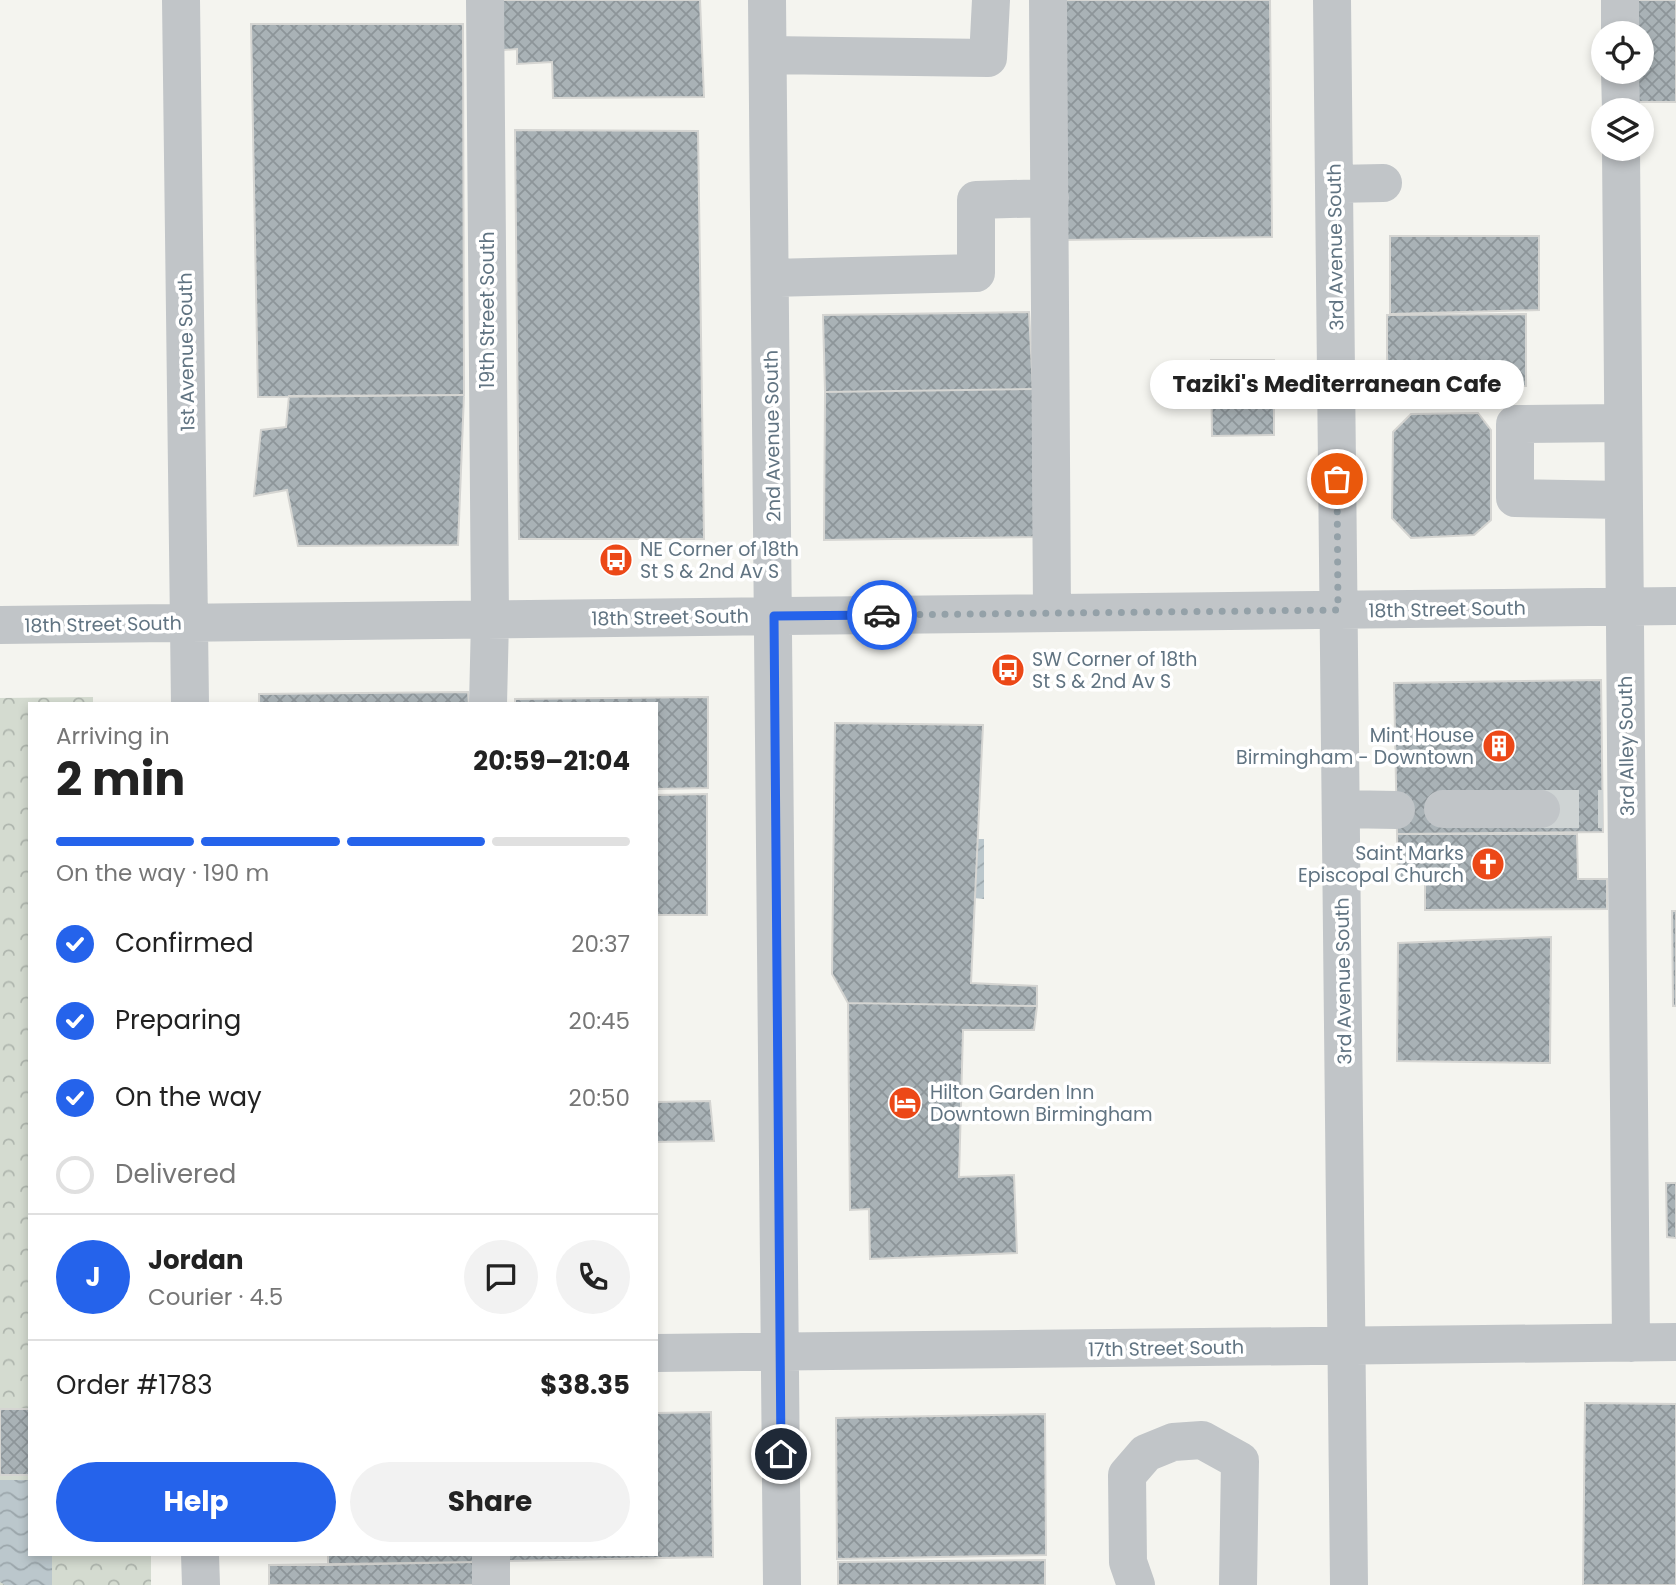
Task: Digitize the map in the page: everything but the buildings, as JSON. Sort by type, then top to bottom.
[{"type":"street","name":"1st Avenue South","points":[[181,0],[190,702]]},
{"type":"street","name":"19th Street South","points":[[485,0],[490,620],[488,702]]},
{"type":"street","name":"2nd Avenue South","points":[[767,0],[782,1585]]},
{"type":"street","points":[[768,55],[988,58],[991,0]]},
{"type":"street","points":[[1048,0],[1052,613]]},
{"type":"street","name":"3rd Avenue South","points":[[1332,0],[1349,1585]]},
{"type":"street","points":[[1620,0],[1620,21]]},
{"type":"street","name":"3rd Alley South","points":[[1621,161],[1625,607],[1615,808],[1631,1343]]},
{"type":"street","points":[[1334,184],[1383,183]]},
{"type":"street","points":[[770,278],[976,273],[976,200],[1050,198]]},
{"type":"street","points":[[1623,423],[1515,425],[1515,498],[1624,500]]},
{"type":"street","name":"18th Street South","points":[[0,625],[1676,606]]},
{"type":"street","points":[[1341,809],[1396,810]]},
{"type":"street","points":[[1443,809],[1541,809]]},
{"type":"street","name":"17th Street South","points":[[658,1353],[1676,1342]]},
{"type":"street","points":[[1136,1585],[1128,1562],[1127,1475],[1146,1453],[1173,1442],[1202,1440],[1240,1461],[1238,1585]]},
{"type":"street","points":[[200,1556],[201,1585]]},
{"type":"street","points":[[491,1556],[491,1585]]},
{"type":"green space","points":[[93,697],[93,702],[28,702],[28,1556],[151,1556],[151,1585],[0,1585],[0,698]]},
{"type":"water","points":[[963,839],[984,839],[984,899],[963,897]]},
{"type":"water","points":[[0,1480],[28,1480],[28,1556],[52,1556],[52,1585],[5,1585],[0,1582]]},
{"type":"tunnel","points":[[1541,809],[1603,809]]},
{"type":"way so far","points":[[882,615],[1338,610],[1337,479]]},
{"type":"place","name":"Taziki's Mediterranean Cafe","points":[[1337,479]]},
{"type":"place","name":"NE Corner of 18th St S & 2nd Av S","points":[[616,560]]},
{"type":"place","name":"SW Corner of 18th St S & 2nd Av S","points":[[1008,670]]},
{"type":"place","name":"Mint House Birmingham - Downtown","points":[[1499,746]]},
{"type":"place","name":"Saint Marks Episcopal Church","points":[[1488,864]]},
{"type":"place","name":"Hilton Garden Inn Downtown Birmingham","points":[[905,1103]]},
{"type":"route","points":[[781,1454],[774,616],[882,615]]}]
